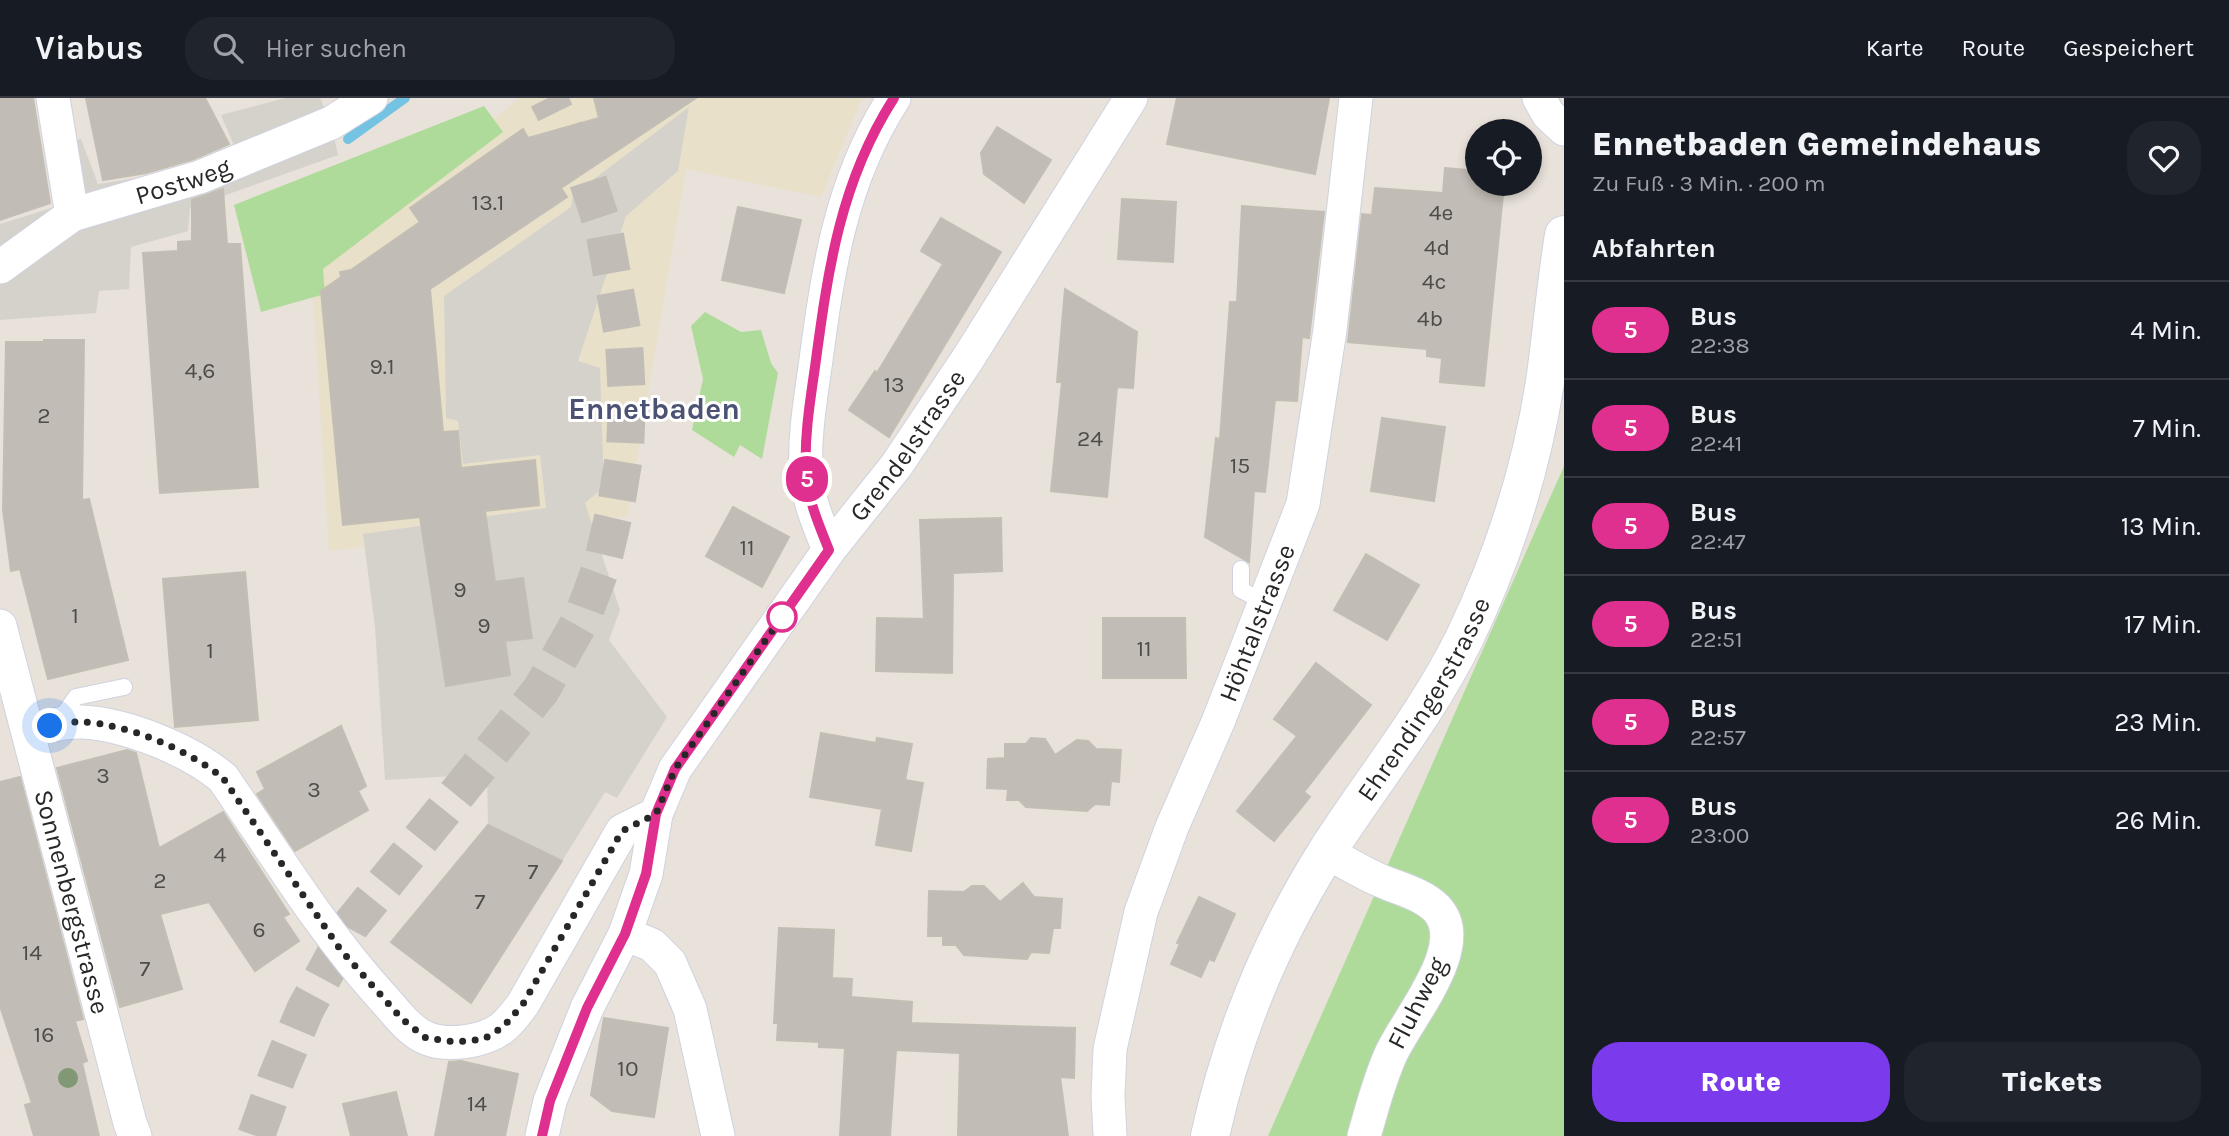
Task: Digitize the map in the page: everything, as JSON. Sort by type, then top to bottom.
[{"type":"main road","name":"Ehrendingerstrasse","points":[[1210,1136],[1238,1035],[1268,960],[1293,908],[1327,852],[1419,720],[1463,640],[1501,556],[1529,459],[1545,383],[1564,235]]},
{"type":"street","points":[[53,98],[72,215]]},
{"type":"street","name":"Postweg","points":[[0,267],[72,215],[200,177],[331,123],[371,98]]},
{"type":"street","points":[[829,550],[816,516],[806,475],[807,432],[819,337],[838,229],[849,186],[894,98]]},
{"type":"street","name":"Grendelstrasse","points":[[542,1136],[550,1101],[587,1008],[625,934],[646,874],[656,814],[675,769],[829,550],[896,466],[969,357],[1131,98]]},
{"type":"street","name":"Höhtalstrasse","points":[[1110,1136],[1110,1049],[1141,912],[1172,827],[1219,722],[1303,504],[1330,330],[1356,98]]},
{"type":"street","points":[[1539,98],[1548,114],[1564,129]]},
{"type":"street","name":"Sonnenbergstrasse","points":[[0,626],[42,728],[135,1136]]},
{"type":"street","points":[[42,728],[80,722],[126,730],[164,744],[223,778],[340,949],[402,1019],[426,1038],[455,1042],[484,1039],[503,1027],[523,1004],[622,831],[656,814]]},
{"type":"street","name":"Fluhweg","points":[[1327,852],[1376,879],[1418,897],[1436,908],[1447,924],[1448,942],[1438,970],[1391,1054],[1364,1136]]},
{"type":"street","points":[[625,934],[652,945],[670,963],[690,1009],[718,1136]]},
{"type":"lane","points":[[1241,569],[1241,590],[1266,603]]},
{"type":"lane","points":[[42,728],[76,697],[124,687]]},
{"type":"shaded area","points":[[285,98],[320,98],[331,123],[338,155],[190,208],[188,231],[131,247],[129,289],[99,291],[96,313],[0,320],[0,224],[55,207],[43,147],[81,139],[98,184],[157,175],[235,148],[221,115]]},
{"type":"shaded area","points":[[520,98],[862,98],[821,197],[686,169],[627,517],[329,551],[311,265]]},
{"type":"shaded area","points":[[689,107],[678,171],[626,216],[578,361],[600,368],[604,487],[585,503],[620,610],[609,640],[667,717],[617,798],[605,792],[562,861],[488,825],[487,774],[385,780],[375,627],[363,534],[546,508],[540,455],[463,464],[458,421],[446,418],[444,296],[571,207],[573,195]],"holes":[[[490,547],[495,582],[523,578],[532,637],[505,642],[510,675],[446,686],[426,557]]]},
{"type":"green space","points":[[484,106],[503,132],[323,269],[325,294],[261,312],[234,205]]},
{"type":"green space","points":[[705,312],[741,332],[761,330],[771,363],[778,373],[762,459],[740,445],[734,457],[692,430],[703,379],[691,326]]},
{"type":"green space","points":[[1564,466],[1564,1136],[1268,1136]]},
{"type":"building","points":[[0,98],[33,98],[50,203],[0,220]]},
{"type":"building","points":[[86,98],[205,98],[229,144],[194,159],[146,173],[103,180]]},
{"type":"building","points":[[594,98],[696,98],[561,188],[567,197],[430,289],[443,432],[458,431],[461,468],[535,460],[539,505],[485,511],[495,582],[523,578],[532,638],[505,641],[510,675],[446,686],[420,517],[343,525],[321,291],[341,277],[340,272],[351,270],[420,222],[410,208],[523,129],[528,138],[599,118]]},
{"type":"building","points":[[1177,98],[1329,98],[1315,174],[1167,144]]},
{"type":"building","points":[[997,127],[1051,160],[1024,203],[984,174],[981,153]]},
{"type":"building","points":[[1445,168],[1465,170],[1465,196],[1503,196],[1484,386],[1440,382],[1442,358],[1427,356],[1427,349],[1348,342],[1362,214],[1372,215],[1375,188],[1443,193]]},
{"type":"building","points":[[223,189],[227,244],[240,244],[258,487],[160,493],[143,253],[178,251],[178,242],[192,241],[192,200]]},
{"type":"building","points":[[1122,199],[1176,202],[1173,262],[1118,259]]},
{"type":"building","points":[[1242,206],[1324,212],[1309,338],[1302,337],[1297,401],[1275,400],[1265,492],[1254,491],[1249,562],[1205,537],[1216,438],[1220,439],[1230,302],[1237,302]]},
{"type":"building","points":[[738,207],[801,220],[784,293],[722,280]]},
{"type":"building","points":[[941,218],[1001,252],[889,437],[849,410],[875,371],[877,373],[943,264],[921,251]]},
{"type":"building","points":[[1065,289],[1137,332],[1133,388],[1117,387],[1107,497],[1051,491],[1062,382],[1057,382]]},
{"type":"building","points":[[84,340],[82,500],[89,499],[128,660],[48,679],[20,569],[11,571],[3,510],[6,342]]},
{"type":"building","points":[[1382,418],[1445,427],[1434,501],[1371,491]]},
{"type":"building","points":[[733,507],[789,537],[762,587],[706,556]]},
{"type":"building","points":[[1001,518],[1002,571],[953,573],[952,673],[876,671],[877,618],[924,619],[920,520]]},
{"type":"building","points":[[1366,554],[1419,585],[1387,640],[1334,610]]},
{"type":"building","points":[[245,572],[258,720],[175,727],[163,579]]},
{"type":"building","points":[[1103,618],[1185,618],[1186,678],[1103,678]]},
{"type":"building","points":[[1316,663],[1371,705],[1304,792],[1310,797],[1274,841],[1237,811],[1297,736],[1274,719]]},
{"type":"building","points":[[341,726],[366,786],[358,791],[368,810],[295,851],[257,794],[265,789],[257,772]]},
{"type":"building","points":[[821,733],[876,743],[877,738],[912,744],[905,780],[923,783],[911,851],[876,845],[882,809],[810,797]]},
{"type":"building","points":[[1031,738],[1045,739],[1055,755],[1077,740],[1088,741],[1096,749],[1121,750],[1119,782],[1111,781],[1109,805],[1095,804],[1087,811],[1026,807],[1019,800],[1007,800],[1008,789],[987,788],[988,759],[1005,758],[1005,744],[1026,744]]},
{"type":"building","points":[[127,750],[136,753],[159,848],[223,812],[289,914],[283,917],[299,941],[255,971],[209,902],[160,914],[182,989],[120,1007],[57,768]]},
{"type":"building","points":[[20,777],[83,1019],[75,1021],[87,1061],[82,1063],[99,1136],[34,1136],[25,1105],[32,1103],[0,1006],[0,782]]},
{"type":"building","points":[[488,825],[562,861],[471,1003],[391,942]]},
{"type":"building","points":[[1023,883],[1034,897],[1062,899],[1060,928],[1053,928],[1049,953],[1031,952],[1027,959],[964,955],[956,945],[943,945],[943,936],[928,936],[929,891],[964,892],[972,886],[984,886],[1000,902]]},
{"type":"building","points":[[1199,897],[1235,914],[1214,961],[1209,959],[1201,977],[1171,964],[1180,944],[1177,943]]},
{"type":"building","points":[[779,928],[834,930],[832,978],[852,979],[851,997],[912,1002],[911,1023],[1075,1028],[1074,1078],[1060,1077],[1068,1136],[958,1136],[960,1053],[896,1050],[890,1136],[840,1136],[845,1048],[819,1047],[819,1042],[777,1040],[778,1023],[774,1023]]},
{"type":"building","points":[[604,1018],[668,1028],[654,1117],[612,1111],[591,1095]]},
{"type":"building","points":[[461,1061],[518,1074],[505,1136],[435,1136],[449,1062]]},
{"type":"building","points":[[396,1092],[407,1136],[351,1136],[343,1104]]},
{"type":"waterway","points":[[348,139],[405,98]]},
{"type":"tunnel","points":[[256,1136],[305,1010],[351,925],[541,690],[583,616],[602,565],[625,451],[627,399],[624,341],[604,230],[586,175],[548,98]]},
{"type":"bus line","name":"5","points":[[542,1136],[550,1101],[587,1008],[625,934],[646,874],[656,814],[675,769],[829,550],[816,516],[806,475],[807,432],[819,337],[838,229],[849,186],[894,98]]},
{"type":"district","name":"Ennetbaden","points":[[654,409]]},
{"type":"route","points":[[50,726],[80,722],[126,730],[164,744],[213,770],[223,778],[340,949],[402,1019],[426,1038],[455,1042],[484,1039],[503,1027],[523,1004],[622,831],[656,814],[675,769],[782,617]]}]
